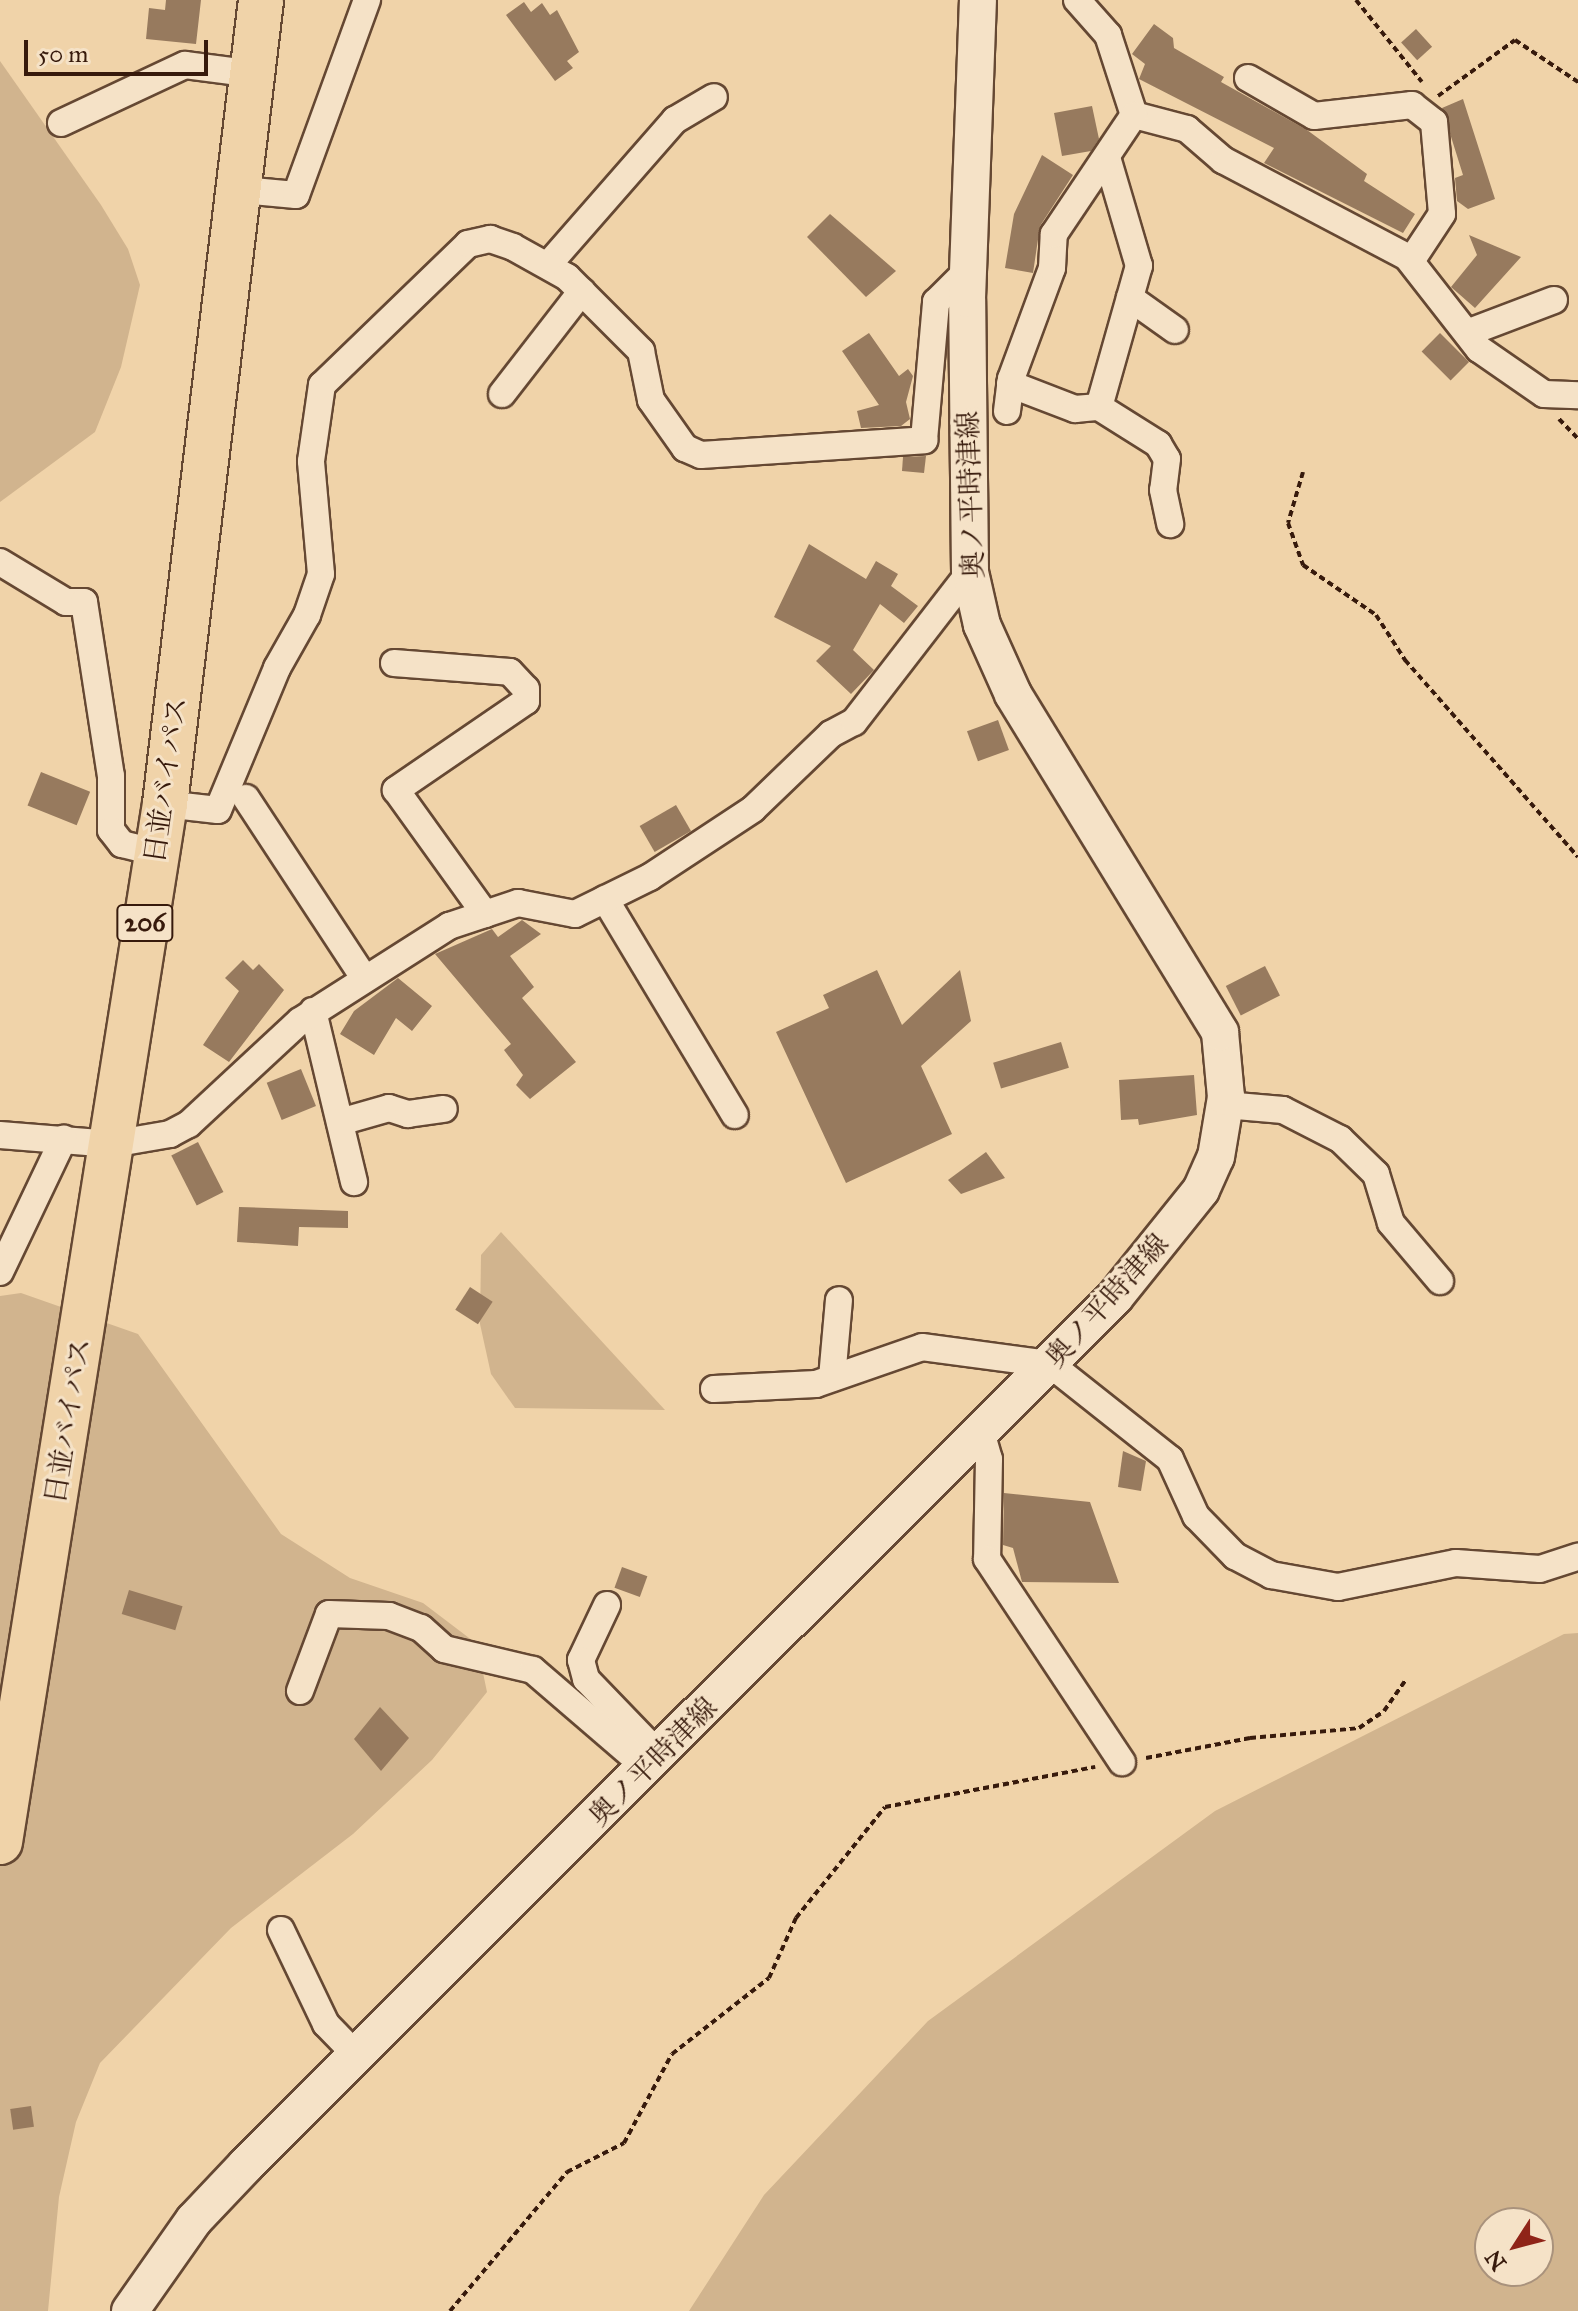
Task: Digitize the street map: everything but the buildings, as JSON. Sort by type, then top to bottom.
[{"type":"highway","name":"日並バイパス","points":[[0,1842],[165,804],[242,190],[261,0]]},
{"type":"main road","name":"奥ノ平時津線","points":[[130,2311],[194,2220],[1050,1364],[1163,1243],[1201,1190],[1216,1157],[1225,1105],[1220,1032],[1013,694],[982,625],[970,572],[968,270],[978,0]]},
{"type":"street","points":[[242,190],[296,195],[367,0]]},
{"type":"street","points":[[1077,0],[1108,35],[1134,115]]},
{"type":"street","points":[[61,123],[185,65],[254,74]]},
{"type":"street","points":[[1248,78],[1314,116],[1375,105],[1427,104],[1438,139],[1442,214],[1411,261]]},
{"type":"street","points":[[548,265],[675,120],[714,97]]},
{"type":"street","points":[[1007,411],[1010,384],[1044,294],[1054,234],[1074,196],[1107,157],[1134,115]]},
{"type":"street","points":[[1134,115],[1187,129],[1223,160],[1411,261],[1467,333],[1528,386],[1544,394],[1578,395]]},
{"type":"street","points":[[1099,407],[1139,266],[1107,157]]},
{"type":"street","points":[[165,804],[218,810],[277,668],[307,615],[321,574],[311,461],[322,385],[468,244],[490,239],[548,265],[582,291],[641,351],[643,383],[685,448],[701,455],[773,453],[924,440],[936,302],[968,270]]},
{"type":"street","points":[[502,394],[582,291]]},
{"type":"street","points":[[1130,298],[1175,330]]},
{"type":"street","points":[[1467,333],[1554,300]]},
{"type":"street","points":[[1010,384],[1075,409],[1099,407],[1158,444],[1167,459],[1163,490],[1170,524]]},
{"type":"street","points":[[0,562],[66,602],[84,602],[111,776],[111,830],[122,844],[155,852]]},
{"type":"street","points":[[0,1135],[112,1144],[189,1124],[313,1011],[363,976],[449,926],[518,903],[575,914],[605,899],[753,809],[831,734],[854,722],[970,572]]},
{"type":"street","points":[[394,663],[510,672],[526,689],[526,701],[396,790],[485,914]]},
{"type":"street","points":[[246,798],[363,976]]},
{"type":"street","points":[[605,899],[735,1115]]},
{"type":"street","points":[[313,1011],[354,1182]]},
{"type":"street","points":[[1225,1105],[1283,1110],[1340,1139],[1376,1174],[1391,1223],[1440,1281]]},
{"type":"street","points":[[340,1122],[389,1108],[408,1114],[444,1109]]},
{"type":"street","points":[[0,1272],[64,1138]]},
{"type":"street","points":[[832,1378],[839,1300]]},
{"type":"street","points":[[714,1389],[832,1378],[922,1347],[1050,1364],[1170,1459],[1196,1516],[1235,1556],[1271,1575],[1338,1587],[1456,1563],[1540,1569],[1578,1557]]},
{"type":"street","points":[[982,1435],[989,1459],[987,1559],[1122,1762]]},
{"type":"street","points":[[607,1605],[581,1660],[586,1679],[653,1762]]},
{"type":"street","points":[[300,1691],[329,1614],[389,1616],[421,1628],[444,1649],[533,1670],[653,1762]]},
{"type":"street","points":[[281,1930],[326,2024],[357,2056]]},
{"type":"path","points":[[1356,0],[1427,104],[1515,40],[1578,82]]},
{"type":"path","points":[[1303,472],[1288,523],[1303,565],[1376,615],[1405,660],[1578,857]]},
{"type":"path","points":[[450,2311],[567,2172],[624,2143],[672,2054],[769,1978],[796,1918],[885,1807],[1250,1738],[1359,1728],[1384,1711],[1405,1681]]},
{"type":"shaded area","points":[[0,61],[101,205],[128,249],[140,285],[121,367],[95,432],[0,502]]},
{"type":"shaded area","points":[[501,1232],[665,1410],[515,1408],[491,1374],[480,1324],[481,1255]]},
{"type":"shaded area","points":[[21,1293],[138,1334],[281,1534],[350,1578],[423,1603],[477,1644],[487,1692],[432,1760],[353,1834],[231,1928],[100,2063],[76,2122],[59,2197],[48,2311],[0,2311],[0,1296]]},
{"type":"shaded area","points":[[1578,1633],[1578,2311],[689,2311],[764,2195],[928,2021],[1215,1811],[1564,1634]]}]
